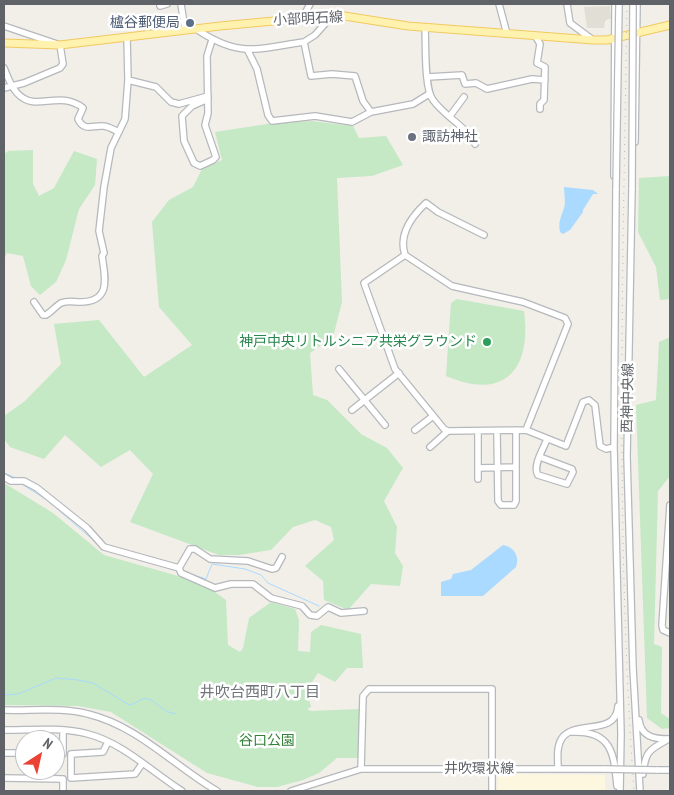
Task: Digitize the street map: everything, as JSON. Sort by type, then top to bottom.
[{"type":"main road","name":"小部明石線","points":[[4,43],[60,45],[303,17],[332,16],[425,28],[593,40],[638,34],[670,26]]},
{"type":"street","points":[[160,6],[167,4]]},
{"type":"street","points":[[181,4],[185,30]]},
{"type":"street","points":[[303,17],[310,4]]},
{"type":"street","points":[[499,4],[507,34]]},
{"type":"street","points":[[566,4],[570,23],[593,40]]},
{"type":"street","points":[[615,235],[614,38],[616,4]]},
{"type":"street","name":"西神中央線","points":[[616,4],[614,447],[620,667],[619,791]]},
{"type":"street","points":[[631,235],[638,34],[636,5]]},
{"type":"street","name":"西神中央線","points":[[636,5],[627,456],[633,668],[642,791]]},
{"type":"street","points":[[196,29],[212,40],[230,48],[248,51],[304,42],[315,35],[332,16]]},
{"type":"street","points":[[4,26],[60,45],[63,64],[60,68],[4,88]]},
{"type":"street","points":[[425,28],[429,94],[450,116],[466,129],[475,144]]},
{"type":"street","points":[[34,302],[43,315],[46,315],[62,303],[70,301],[84,302],[98,297],[104,292],[106,282],[102,256],[104,253],[99,231],[111,148],[125,119],[128,105],[127,36]]},
{"type":"street","points":[[536,36],[540,44],[537,64],[545,67],[545,80],[540,109]]},
{"type":"street","points":[[208,98],[192,106],[182,116],[184,141],[194,164],[200,166],[216,157],[205,126],[208,98],[207,56],[212,40]]},
{"type":"street","points":[[304,42],[311,76],[332,74],[354,76],[363,101],[371,112]]},
{"type":"street","points":[[248,51],[257,69],[268,115],[272,121],[310,116],[352,122],[371,112],[413,104],[429,94]]},
{"type":"street","points":[[4,68],[13,86],[22,98],[33,102],[53,99],[77,103],[83,108],[78,119],[82,125],[91,129],[103,126],[119,132]]},
{"type":"street","points":[[428,77],[462,74],[465,84],[476,83],[487,89],[532,79],[545,80]]},
{"type":"street","points":[[128,80],[156,87],[172,102],[179,104],[208,98]]},
{"type":"street","points":[[450,116],[464,98]]},
{"type":"street","points":[[484,235],[438,212],[426,203],[414,214],[406,227],[405,255],[452,286],[523,302],[565,318],[568,324],[526,430]]},
{"type":"street","points":[[405,255],[364,284],[399,374],[433,416],[448,431]]},
{"type":"street","points":[[339,369],[384,425]]},
{"type":"street","points":[[352,410],[399,374]]},
{"type":"street","points":[[430,448],[448,431],[516,430],[526,430],[566,446],[583,402],[589,400],[595,405],[600,446],[606,450],[614,447]]},
{"type":"street","points":[[415,430],[433,416]]},
{"type":"street","points":[[497,431],[498,501],[501,505],[514,505],[516,501],[516,430]]},
{"type":"street","points":[[478,431],[478,479]]},
{"type":"street","points":[[540,457],[572,469],[573,472],[567,484],[538,476],[535,470],[540,457],[547,439]]},
{"type":"street","points":[[478,468],[516,468]]},
{"type":"street","points":[[4,477],[37,488],[87,528],[104,546],[179,570],[215,588],[231,584],[253,584],[271,598],[302,606],[310,614],[317,616],[328,607],[340,613],[364,611]]},
{"type":"street","points":[[670,505],[662,625],[663,630],[670,633]]},
{"type":"street","points":[[179,570],[190,549],[195,548],[210,559],[248,561],[272,569],[276,568],[282,557]]},
{"type":"street","points":[[558,769],[558,749],[562,738],[578,727],[600,727],[609,722],[618,712],[620,667]]},
{"type":"street","points":[[633,668],[639,724],[643,732],[656,739],[670,739]]},
{"type":"street","points":[[361,769],[363,696],[369,689],[492,689],[492,791]]},
{"type":"street","points":[[4,710],[67,711],[108,720],[127,729],[216,791]]},
{"type":"street","points":[[65,731],[86,733],[108,742],[182,791]]},
{"type":"street","points":[[570,732],[590,733],[609,744],[614,755],[619,791]]},
{"type":"street","points":[[642,791],[645,756],[653,747],[670,739]]},
{"type":"street","points":[[108,742],[103,752],[71,754],[71,778],[135,774],[142,764]]},
{"type":"street","name":"井吹環状線","points":[[291,791],[361,769],[670,770]]},
{"type":"street","points":[[4,778],[63,779],[63,791]]},
{"type":"street","points":[[169,791],[174,786]]},
{"type":"shaded area","points":[[610,6],[611,18],[605,21],[604,28],[587,28],[584,7]]},
{"type":"shaded area","points":[[502,774],[605,775],[605,791],[498,791],[498,778]]},
{"type":"green space","points":[[311,121],[353,126],[359,138],[386,136],[403,165],[372,176],[337,178],[342,302],[333,337],[310,353],[313,395],[327,400],[361,434],[387,448],[403,468],[384,501],[397,527],[395,553],[403,566],[400,586],[371,584],[348,610],[324,600],[323,581],[305,566],[334,540],[331,527],[315,520],[293,527],[271,550],[239,555],[219,555],[130,522],[153,474],[130,450],[101,467],[65,435],[44,459],[10,447],[4,439],[4,416],[25,401],[61,364],[54,324],[99,320],[144,377],[192,345],[159,307],[152,222],[169,200],[193,187],[202,169],[222,160],[215,132],[267,124]]},
{"type":"green space","points":[[33,150],[33,184],[39,196],[54,188],[74,151],[97,159],[95,185],[79,209],[66,260],[56,282],[40,295],[31,286],[23,256],[7,253],[4,260],[4,154],[8,151]]},
{"type":"green space","points":[[670,176],[670,299],[660,300],[656,267],[638,232],[639,178]]},
{"type":"green space","name":"神戸中央リトルシニア共栄グラウンド","points":[[457,299],[524,311],[525,332],[523,350],[518,364],[510,375],[498,382],[484,385],[466,383],[446,376],[451,303]]},
{"type":"green space","points":[[670,337],[670,476],[658,491],[654,644],[662,647],[661,713],[670,719],[670,728],[662,729],[647,718],[636,405],[656,400],[659,342]]},
{"type":"green space","name":"谷口公園","points":[[4,483],[53,513],[104,555],[185,578],[212,590],[226,600],[228,645],[240,652],[243,648],[249,618],[271,602],[295,609],[299,620],[298,651],[310,652],[311,632],[321,625],[361,634],[363,668],[347,668],[335,682],[318,673],[307,690],[311,707],[307,709],[311,711],[359,709],[359,758],[337,758],[319,773],[303,780],[277,787],[258,787],[207,773],[111,712],[78,706],[4,705]]},
{"type":"water","points":[[564,187],[593,190],[598,194],[593,194],[570,230],[563,234],[560,232],[559,225],[565,206]]},
{"type":"water","points":[[503,545],[513,550],[517,556],[516,567],[483,596],[441,596],[441,582],[451,579],[453,574],[471,570]]},
{"type":"waterway","points":[[4,473],[16,478]]},
{"type":"waterway","points":[[20,483],[47,500],[99,545]]},
{"type":"waterway","points":[[187,573],[206,579],[212,564],[245,569],[261,575],[268,583],[319,606]]},
{"type":"waterway","points":[[170,569],[179,571]]},
{"type":"waterway","points":[[4,695],[18,694],[56,678],[78,680],[93,683],[129,705],[143,699],[148,699],[163,709],[176,714]]},
{"type":"railway","points":[[627,4],[622,299],[622,496],[628,693],[634,791]]},
{"type":"place","name":"櫨谷郵便局","points":[[190,23]]},
{"type":"place","name":"諏訪神社","points":[[412,137]]},
{"type":"place","name":"神戸中央リトルシニア共栄グラウンド","points":[[487,342]]},
{"type":"district","name":"井吹台西町八丁目","points":[[260,693]]}]
